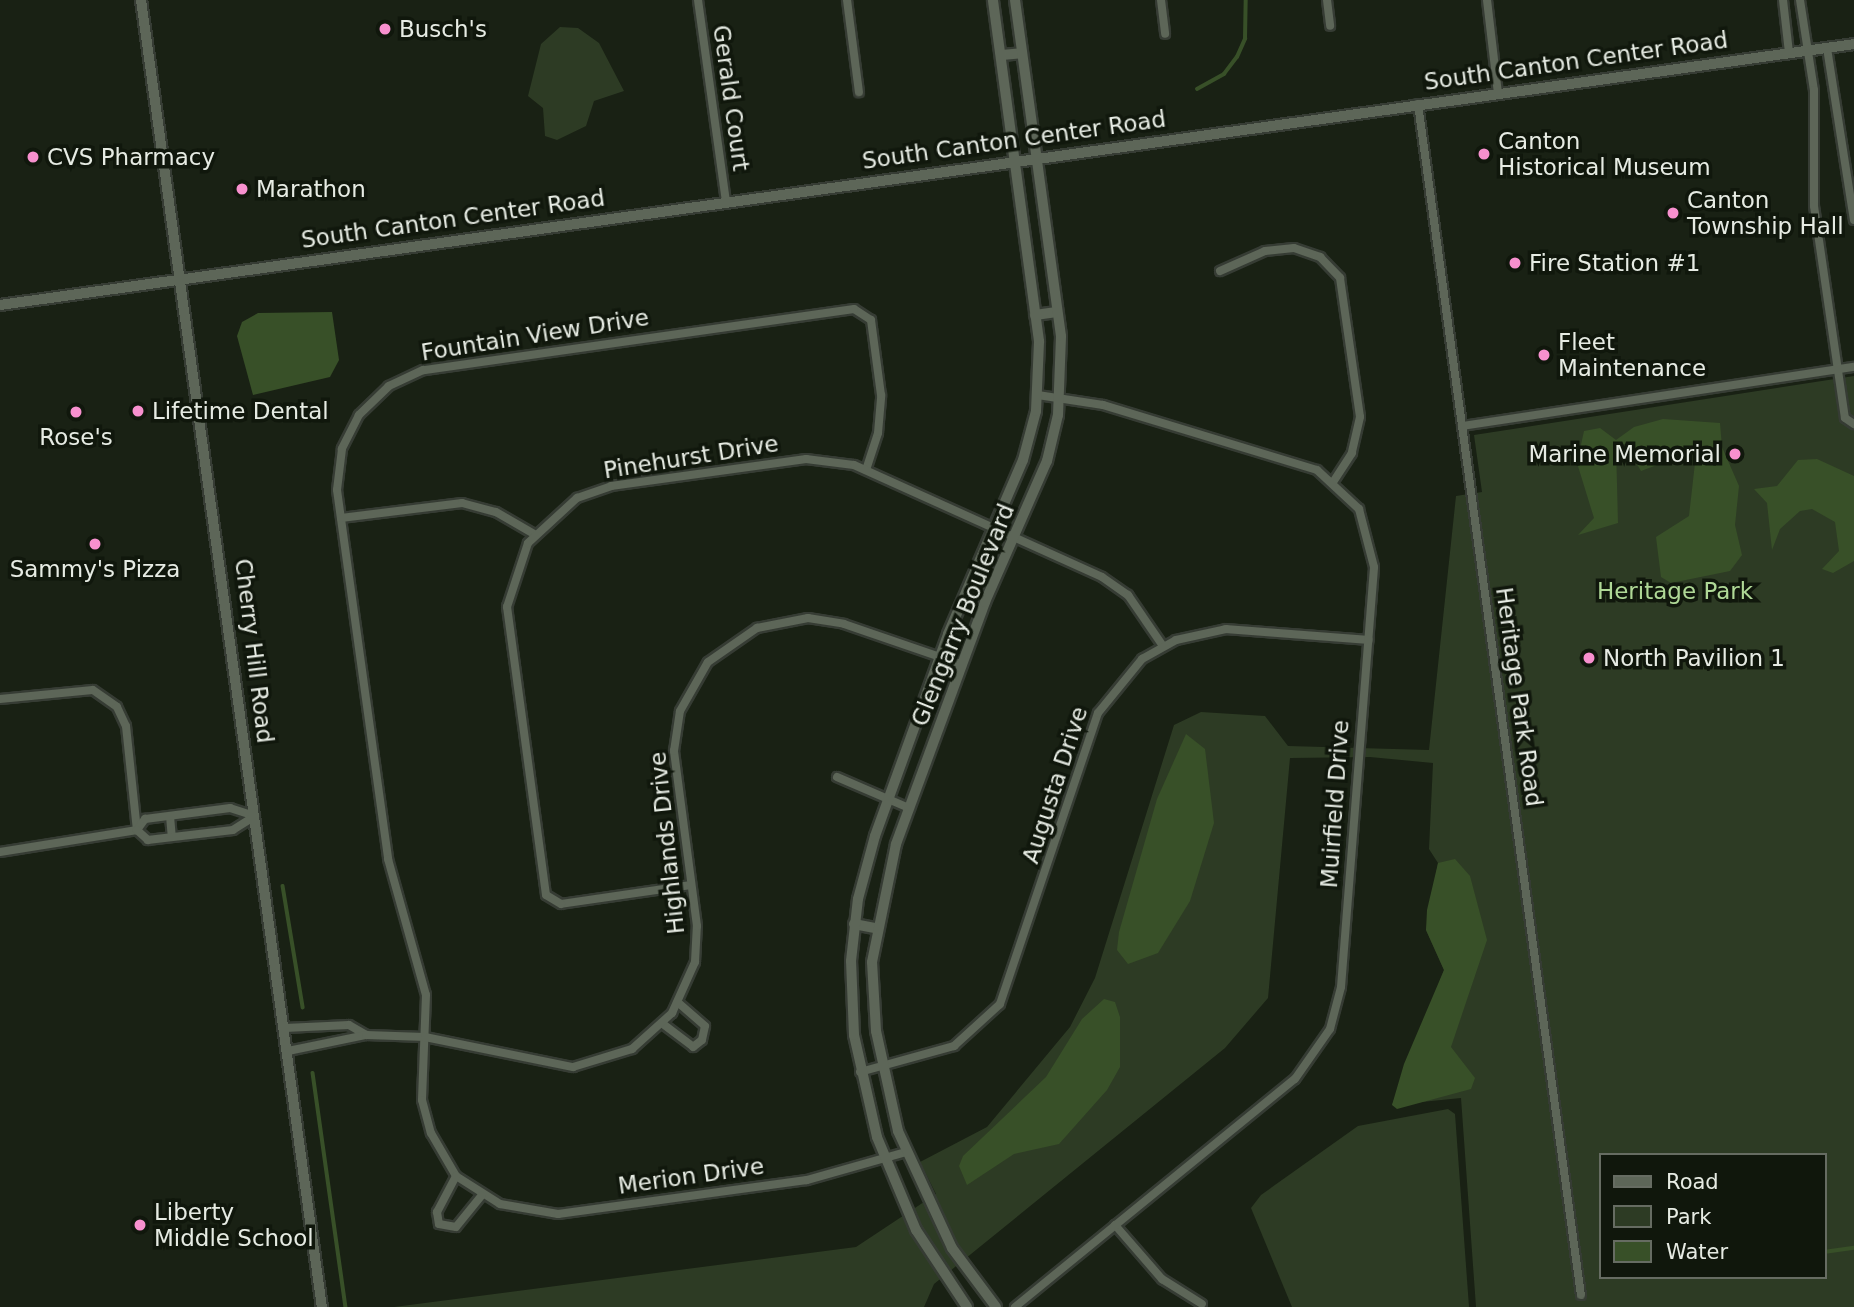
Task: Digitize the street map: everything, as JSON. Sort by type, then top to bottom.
[{"type":"main road","name":"Cherry Hill Road","points":[[142,0],[322,1307]]},
{"type":"main road","name":"South Canton Center Road","points":[[0,305],[180,277],[1854,44]]},
{"type":"street","name":"Gerald Court","points":[[698,0],[726,202]]},
{"type":"street","points":[[847,0],[859,92]]},
{"type":"street","name":"Glengarry Boulevard","points":[[967,1307],[916,1230],[885,1159],[860,1072],[851,998],[853,924],[888,800],[939,657],[1023,460],[1038,395],[1035,315],[993,0]]},
{"type":"street","name":"Glengarry Boulevard","points":[[996,1307],[952,1248],[906,1152],[881,1067],[873,996],[875,928],[909,808],[961,664],[1047,461],[1060,397],[1058,312],[1015,0]]},
{"type":"street","points":[[1161,0],[1165,34]]},
{"type":"street","points":[[1327,0],[1330,26]]},
{"type":"street","points":[[1487,0],[1498,93]]},
{"type":"street","points":[[1783,0],[1789,53]]},
{"type":"street","points":[[1800,0],[1814,90],[1814,206],[1845,418],[1854,424]]},
{"type":"street","points":[[1827,48],[1854,220]]},
{"type":"street","points":[[1001,55],[1022,52]]},
{"type":"street","name":"Heritage Park Road","points":[[1418,104],[1581,1295]]},
{"type":"street","points":[[1220,271],[1247,257],[1294,248],[1320,257],[1340,278],[1360,417],[1352,453],[1334,481]]},
{"type":"street","name":"Fountain View Drive","points":[[425,1037],[425,984],[388,859],[341,518],[338,471],[349,431],[374,397],[409,375],[854,309],[871,320],[881,395],[866,470]]},
{"type":"street","points":[[1035,315],[1058,312]]},
{"type":"street","points":[[1462,426],[1854,367]]},
{"type":"street","name":"Muirfield Drive","points":[[1014,1307],[1295,1079],[1330,1028],[1341,987],[1369,640],[1372,542],[1359,509],[1334,481],[1300,464],[1060,397],[1038,395]]},
{"type":"street","name":"Pinehurst Drive","points":[[691,886],[561,904],[546,895],[507,617],[514,572],[534,534],[567,504],[611,486],[806,459],[866,470],[1119,588],[1163,646]]},
{"type":"street","points":[[341,518],[462,503],[496,512],[534,534]]},
{"type":"street","name":"Highlands Drive","points":[[288,1051],[366,1035],[425,1037],[573,1067],[622,1054],[663,1024],[679,1003],[697,950],[675,735],[687,692],[716,654],[757,628],[808,618],[961,664]]},
{"type":"street","name":"Augusta Drive","points":[[860,1072],[954,1046],[1000,1004],[1098,713],[1126,674],[1163,646],[1226,629],[1369,640]]},
{"type":"street","points":[[0,699],[93,690],[117,707],[126,726],[137,830],[148,840],[233,830],[255,816]]},
{"type":"street","points":[[837,777],[909,808]]},
{"type":"street","points":[[0,852],[137,830],[145,819],[230,808],[255,816]]},
{"type":"street","points":[[170,816],[172,837]]},
{"type":"street","points":[[853,924],[875,928]]},
{"type":"street","points":[[663,1024],[693,1046],[702,1040],[705,1026],[679,1003]]},
{"type":"street","name":"Highlands Drive","points":[[285,1028],[349,1025],[366,1035]]},
{"type":"street","name":"Merion Drive","points":[[425,1037],[425,1117],[456,1176],[481,1196],[519,1210],[558,1213],[807,1180],[906,1152]]},
{"type":"street","points":[[456,1176],[437,1212],[439,1224],[456,1227],[481,1196]]},
{"type":"street","points":[[1115,1225],[1162,1279],[1202,1304]]},
{"type":"green space","points":[[560,27],[578,28],[599,43],[624,91],[594,101],[586,126],[557,140],[545,136],[543,108],[528,96],[541,44]]},
{"type":"green space","name":"Heritage Park","points":[[1854,376],[1854,1307],[1476,1307],[1461,1098],[1392,1105],[1444,970],[1426,930],[1438,863],[1429,849],[1433,763],[1370,757],[1290,758],[1268,998],[1225,1048],[934,1284],[924,1307],[394,1307],[856,1247],[936,1194],[920,1162],[987,1127],[1070,1027],[1095,978],[1174,725],[1201,712],[1265,716],[1288,746],[1429,750],[1456,496],[1482,492],[1474,435]]},
{"type":"green space","points":[[1448,1109],[1455,1114],[1469,1307],[1292,1307],[1251,1208],[1261,1195],[1358,1126]]},
{"type":"water","points":[[332,312],[339,360],[330,377],[253,395],[237,336],[242,322],[258,313]]},
{"type":"water","points":[[1663,419],[1720,423],[1722,447],[1739,486],[1735,525],[1742,555],[1730,571],[1671,583],[1661,577],[1656,537],[1689,516],[1695,463],[1694,453],[1684,450],[1668,450],[1657,465],[1641,471],[1625,444],[1616,445],[1618,523],[1578,535],[1594,518],[1577,463],[1584,431],[1600,428],[1616,440],[1634,427]]},
{"type":"water","points":[[1817,459],[1854,476],[1854,561],[1833,573],[1822,569],[1839,551],[1835,522],[1812,509],[1800,511],[1780,529],[1772,550],[1767,503],[1754,489],[1777,486],[1798,460]]},
{"type":"water","points":[[1186,734],[1205,749],[1214,823],[1190,901],[1158,953],[1128,964],[1117,950],[1119,932],[1157,799]]},
{"type":"water","points":[[1455,859],[1470,876],[1487,940],[1451,1047],[1475,1078],[1471,1089],[1397,1109],[1392,1105],[1404,1064],[1444,970],[1426,930],[1427,910],[1438,863]]},
{"type":"water","points":[[1104,999],[1115,1002],[1120,1017],[1120,1067],[1107,1090],[1059,1144],[1014,1154],[967,1185],[959,1166],[963,1156],[1046,1077],[1082,1019]]},
{"type":"waterway","points":[[1197,89],[1224,74],[1237,57],[1245,39],[1246,0]]},
{"type":"waterway","points":[[283,886],[303,1007]]},
{"type":"waterway","points":[[313,1073],[346,1307]]},
{"type":"waterway","points":[[1826,1252],[1854,1248]]},
{"type":"place","name":"Busch's","points":[[385,29]]},
{"type":"place","name":"Canton Historical Museum","points":[[1484,154]]},
{"type":"place","name":"CVS Pharmacy","points":[[33,157]]},
{"type":"place","name":"Marathon","points":[[242,189]]},
{"type":"place","name":"Canton Township Hall","points":[[1673,213]]},
{"type":"place","name":"Fire Station #1","points":[[1515,263]]},
{"type":"place","name":"Fleet Maintenance","points":[[1544,355]]},
{"type":"place","name":"Lifetime Dental","points":[[138,411]]},
{"type":"place","name":"Rose's","points":[[76,412]]},
{"type":"place","name":"Marine Memorial","points":[[1735,454]]},
{"type":"place","name":"Sammy's Pizza","points":[[95,544]]},
{"type":"place","name":"North Pavilion 1","points":[[1589,658]]},
{"type":"place","name":"Liberty Middle School","points":[[140,1225]]}]
